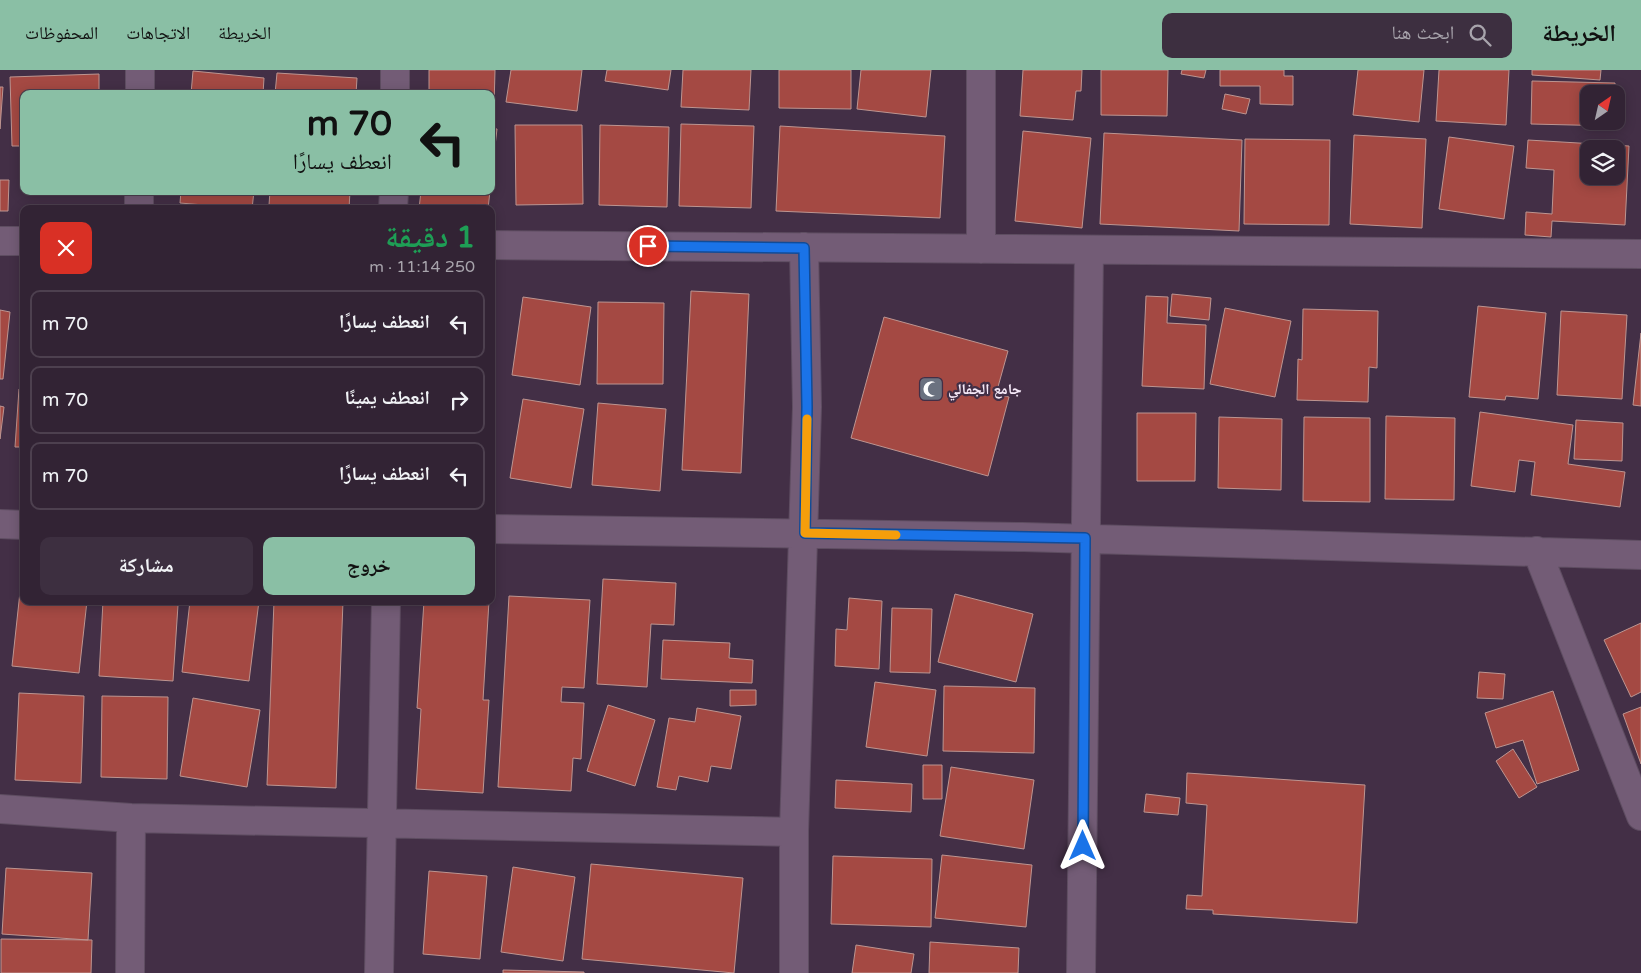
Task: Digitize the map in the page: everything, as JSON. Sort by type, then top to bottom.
[{"type":"street","points":[[140,70],[140,90]]},
{"type":"street","points":[[395,70],[395,90]]},
{"type":"street","points":[[981,70],[981,249]]},
{"type":"street","points":[[0,241],[20,241]]},
{"type":"street","points":[[495,245],[1641,254]]},
{"type":"street","points":[[794,973],[794,832],[805,533],[807,407],[804,248]]},
{"type":"street","points":[[1081,973],[1089,250]]},
{"type":"street","points":[[0,524],[20,524]]},
{"type":"street","points":[[495,529],[1085,538],[1641,554]]},
{"type":"street","points":[[1536,551],[1641,816]]},
{"type":"street","points":[[379,973],[386,605]]},
{"type":"street","points":[[0,809],[131,818],[794,832]]},
{"type":"street","points":[[130,973],[131,818]]},
{"type":"building","points":[[429,70],[495,70],[494,90],[429,90]]},
{"type":"building","points":[[511,70],[582,70],[577,111],[506,102]]},
{"type":"building","points":[[607,70],[671,70],[668,90],[605,81]]},
{"type":"building","points":[[683,70],[751,70],[749,110],[681,107]]},
{"type":"building","points":[[779,70],[851,70],[851,109],[779,108]]},
{"type":"building","points":[[861,70],[931,70],[926,117],[857,109]]},
{"type":"building","points":[[1023,70],[1082,70],[1081,91],[1076,91],[1073,120],[1020,116]]},
{"type":"building","points":[[1101,70],[1168,70],[1167,116],[1101,115]]},
{"type":"building","points":[[1182,70],[1206,70],[1204,78],[1181,74]]},
{"type":"building","points":[[1220,70],[1284,70],[1284,76],[1293,76],[1293,105],[1260,104],[1260,86],[1220,86]]},
{"type":"building","points":[[1358,70],[1424,70],[1419,122],[1353,115]]},
{"type":"building","points":[[1439,70],[1509,70],[1506,125],[1436,121]]},
{"type":"building","points":[[1532,70],[1601,70],[1600,80],[1532,75]]},
{"type":"building","points":[[193,71],[264,78],[263,90],[191,90]]},
{"type":"building","points":[[277,73],[357,78],[356,90],[275,90]]},
{"type":"building","points":[[99,74],[99,90],[20,90],[20,146],[12,146],[10,77]]},
{"type":"building","points":[[1532,81],[1615,83],[1615,85],[1580,85],[1580,125],[1531,124]]},
{"type":"building","points":[[0,87],[3,87],[0,129]]},
{"type":"building","points":[[1225,94],[1250,99],[1246,114],[1222,109]]},
{"type":"building","points":[[681,124],[754,126],[751,208],[679,206]]},
{"type":"building","points":[[515,125],[582,125],[583,204],[516,205]]},
{"type":"building","points":[[600,125],[669,127],[667,207],[599,205]]},
{"type":"building","points":[[780,126],[945,136],[940,218],[776,211]]},
{"type":"building","points":[[495,129],[497,129],[495,146]]},
{"type":"building","points":[[1023,131],[1091,138],[1082,228],[1015,221]]},
{"type":"building","points":[[1104,133],[1242,140],[1239,231],[1100,224]]},
{"type":"building","points":[[1354,135],[1426,139],[1422,228],[1350,224]]},
{"type":"building","points":[[1449,137],[1514,146],[1504,219],[1439,209]]},
{"type":"building","points":[[1245,139],[1330,140],[1329,225],[1244,224]]},
{"type":"building","points":[[1528,140],[1580,143],[1580,185],[1625,185],[1625,146],[1629,146],[1625,225],[1552,221],[1551,237],[1525,235],[1526,212],[1552,214],[1554,170],[1526,168]]},
{"type":"building","points":[[0,180],[9,180],[8,211],[0,211]]},
{"type":"building","points":[[181,195],[254,195],[252,205],[180,203]]},
{"type":"building","points":[[270,195],[350,195],[349,205],[269,205]]},
{"type":"building","points":[[421,195],[490,195],[488,205],[419,205]]},
{"type":"building","points":[[691,291],[749,294],[741,473],[682,470]]},
{"type":"building","points":[[1172,294],[1211,298],[1209,320],[1170,316]]},
{"type":"building","points":[[1146,296],[1168,297],[1167,323],[1206,325],[1204,389],[1142,386]]},
{"type":"building","points":[[523,297],[591,307],[580,385],[512,375]]},
{"type":"building","points":[[598,302],[664,303],[663,384],[597,384]]},
{"type":"building","points":[[1478,306],[1546,313],[1538,399],[1506,396],[1505,400],[1469,397]]},
{"type":"building","points":[[1225,308],[1291,321],[1275,397],[1210,384]]},
{"type":"building","points":[[1303,309],[1378,311],[1377,368],[1369,367],[1368,402],[1297,400],[1298,359],[1302,360]]},
{"type":"building","points":[[0,310],[10,312],[3,379],[0,379]]},
{"type":"building","points":[[1561,311],[1627,315],[1622,399],[1557,395]]},
{"type":"building","points":[[884,317],[1008,351],[996,394],[1009,397],[988,476],[851,438]]},
{"type":"building","points":[[1641,333],[1641,406],[1633,405]]},
{"type":"building","points":[[19,389],[20,389],[20,447],[15,447]]},
{"type":"building","points":[[523,399],[584,409],[571,488],[510,478]]},
{"type":"building","points":[[598,403],[666,409],[660,491],[592,485]]},
{"type":"building","points":[[0,406],[4,407],[0,439]]},
{"type":"building","points":[[1480,412],[1573,425],[1568,464],[1625,472],[1620,507],[1531,495],[1535,462],[1519,460],[1515,492],[1471,486]]},
{"type":"building","points":[[1137,413],[1196,413],[1195,481],[1137,481]]},
{"type":"building","points":[[1386,416],[1455,418],[1454,500],[1385,499]]},
{"type":"building","points":[[1219,417],[1282,419],[1281,490],[1218,488]]},
{"type":"building","points":[[1304,417],[1370,418],[1370,502],[1303,501]]},
{"type":"building","points":[[1576,420],[1623,423],[1622,461],[1574,459]]},
{"type":"building","points":[[603,579],[676,583],[674,625],[651,624],[647,687],[597,684]]},
{"type":"building","points":[[20,592],[20,605],[87,605],[79,673],[12,666]]},
{"type":"building","points":[[955,594],[1033,614],[1016,682],[938,662]]},
{"type":"building","points":[[509,596],[590,600],[584,688],[562,687],[561,702],[584,703],[581,759],[573,758],[571,791],[498,787]]},
{"type":"building","points":[[849,598],[882,601],[879,669],[835,666],[836,629],[847,630]]},
{"type":"building","points":[[103,605],[178,605],[173,681],[99,676]]},
{"type":"building","points":[[190,605],[258,605],[249,681],[182,672]]},
{"type":"building","points":[[274,605],[343,605],[336,788],[267,785]]},
{"type":"building","points":[[424,605],[489,605],[483,700],[489,700],[483,793],[416,789],[421,709],[417,708]]},
{"type":"building","points":[[892,608],[932,609],[930,673],[890,672]]},
{"type":"building","points":[[1641,623],[1641,692],[1631,697],[1604,640]]},
{"type":"building","points":[[663,640],[730,643],[729,658],[753,660],[752,683],[661,679]]},
{"type":"building","points":[[1479,672],[1505,674],[1503,699],[1477,698]]},
{"type":"building","points":[[875,682],[936,690],[927,756],[866,747]]},
{"type":"building","points":[[944,686],[1035,688],[1034,753],[943,751]]},
{"type":"building","points":[[730,690],[756,690],[756,705],[730,706]]},
{"type":"building","points":[[1553,691],[1579,770],[1537,784],[1523,740],[1496,748],[1485,713]]},
{"type":"building","points":[[19,693],[84,696],[81,783],[15,780]]},
{"type":"building","points":[[102,696],[168,697],[167,779],[101,777]]},
{"type":"building","points":[[193,698],[260,710],[247,787],[180,776]]},
{"type":"building","points":[[608,705],[655,720],[635,786],[587,771]]},
{"type":"building","points":[[1641,707],[1641,764],[1623,714]]},
{"type":"building","points":[[697,708],[741,716],[731,769],[711,766],[708,782],[679,776],[676,790],[657,787],[669,718],[695,722]]},
{"type":"building","points":[[1513,749],[1537,787],[1519,798],[1496,761]]},
{"type":"building","points":[[923,765],[942,765],[942,799],[923,799]]},
{"type":"building","points":[[951,767],[1034,780],[1024,849],[940,836]]},
{"type":"building","points":[[1187,773],[1365,785],[1357,923],[1213,914],[1213,910],[1186,909],[1187,895],[1202,896],[1207,805],[1186,803]]},
{"type":"building","points":[[836,780],[912,784],[911,812],[835,808]]},
{"type":"building","points":[[1146,794],[1180,798],[1178,815],[1144,812]]},
{"type":"building","points":[[942,855],[1032,865],[1026,927],[935,918]]},
{"type":"building","points":[[833,856],[932,859],[931,927],[831,924]]},
{"type":"building","points":[[591,864],[743,878],[734,973],[582,959]]},
{"type":"building","points":[[513,867],[575,877],[563,961],[501,952]]},
{"type":"building","points":[[6,868],[92,873],[88,940],[2,934]]},
{"type":"building","points":[[429,871],[487,876],[480,959],[423,954]]},
{"type":"building","points":[[1,939],[92,940],[91,973],[1,973]]},
{"type":"building","points":[[930,942],[1019,948],[1018,973],[929,973]]},
{"type":"building","points":[[856,945],[914,954],[911,973],[852,973]]},
{"type":"building","points":[[503,970],[584,972],[584,973],[503,973]]},
{"type":"slow traffic","points":[[807,419],[805,533],[896,535]]},
{"type":"place","name":"جامع الجفالي","points":[[931,389]]},
{"type":"route","points":[[648,246],[804,248],[807,407],[805,533],[1085,538],[1083,846]]}]
